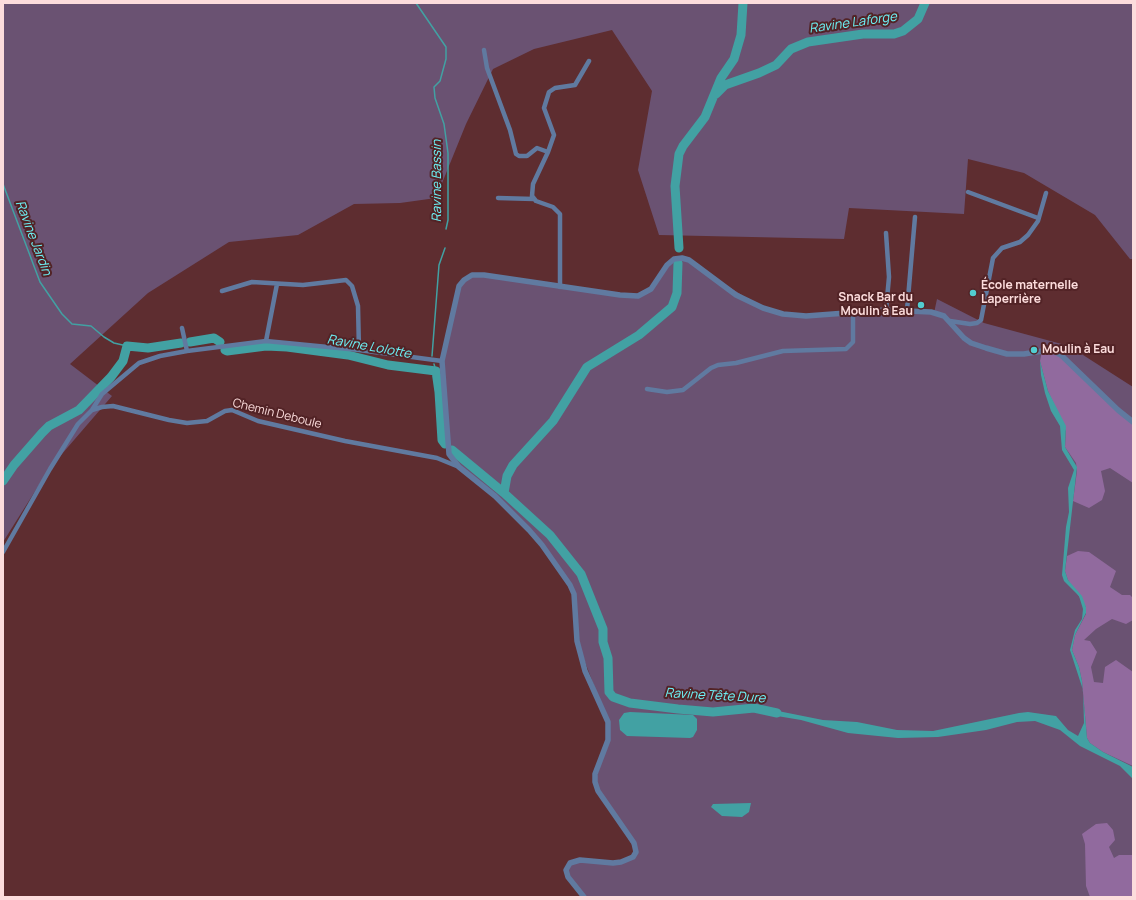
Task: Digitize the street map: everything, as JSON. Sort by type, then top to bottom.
[{"type":"street","points":[[484,50],[487,68],[510,130],[516,154],[519,156],[526,156],[537,148],[548,152]]},
{"type":"street","points":[[534,199],[533,184],[554,135],[544,108],[548,92],[555,88],[575,85],[589,61]]},
{"type":"street","points":[[968,192],[1038,220]]},
{"type":"street","points":[[950,321],[970,324],[977,323],[981,320],[993,258],[1002,248],[1020,242],[1028,235],[1038,220],[1046,193]]},
{"type":"street","points":[[498,198],[534,199],[542,204],[553,207],[560,214],[560,287]]},
{"type":"street","points":[[907,310],[916,217]]},
{"type":"street","points":[[886,233],[889,277],[886,310]]},
{"type":"street","points":[[584,897],[568,877],[566,870],[570,863],[580,860],[613,863],[621,862],[633,857],[636,852],[634,843],[598,791],[595,782],[595,774],[608,740],[608,722],[585,671],[577,641],[574,594],[570,585],[542,545],[509,509],[459,467],[450,457],[448,449],[442,361],[459,286],[464,280],[472,276],[484,275],[620,296],[638,296],[651,289],[667,265],[674,259],[682,258],[690,260],[736,295],[763,308],[783,314],[806,316],[886,310],[931,312],[944,316],[964,338],[971,343],[986,348],[1007,354],[1030,354],[1047,351],[1057,353],[1133,422]]},
{"type":"street","points":[[222,291],[252,282],[313,285],[346,280],[350,282],[358,306],[359,350]]},
{"type":"street","points":[[266,341],[277,284]]},
{"type":"street","points":[[647,388],[668,392],[683,390],[718,365],[736,363],[783,351],[846,350],[852,342],[853,312]]},
{"type":"street","points":[[182,328],[187,351]]},
{"type":"street","points":[[3,552],[78,424],[92,410],[102,394],[139,363],[160,356],[187,351],[266,341],[359,350],[442,361]]},
{"type":"street","name":"Chemin Deboule","points":[[92,410],[102,406],[113,406],[169,420],[198,423],[207,421],[225,411],[232,410],[258,421],[337,439],[437,458],[459,467]]},
{"type":"shaded area","points":[[3,3],[1133,3],[1133,259],[1130,259],[1095,215],[1024,173],[968,159],[964,214],[849,208],[844,239],[659,235],[638,170],[652,91],[612,30],[534,49],[493,69],[466,124],[436,198],[400,203],[354,204],[298,235],[229,242],[148,293],[70,364],[112,396],[49,469],[3,542]]},
{"type":"shaded area","points":[[682,258],[763,308],[806,316],[886,310],[934,313],[937,299],[984,323],[1069,346],[1133,387],[1133,897],[584,897],[566,870],[570,863],[580,860],[621,862],[636,852],[595,782],[608,740],[608,722],[577,641],[574,594],[542,545],[449,454],[442,361],[459,286],[472,275],[620,295],[644,294],[667,265]]},
{"type":"shaded area","points":[[1042,351],[1053,351],[1133,422],[1133,483],[1110,468],[1101,471],[1105,491],[1102,500],[1089,508],[1073,501],[1077,471],[1076,463],[1065,447],[1066,431],[1048,391],[1040,361]]},
{"type":"shaded area","points":[[1078,551],[1089,552],[1116,571],[1110,587],[1122,595],[1130,595],[1133,598],[1133,620],[1126,624],[1112,619],[1096,629],[1084,640],[1090,641],[1097,652],[1091,667],[1094,682],[1103,683],[1105,667],[1116,660],[1133,672],[1133,766],[1103,752],[1090,743],[1087,738],[1082,681],[1079,667],[1072,650],[1075,635],[1086,614],[1086,607],[1068,580],[1065,571],[1067,556]]},
{"type":"shaded area","points":[[1107,823],[1113,830],[1115,840],[1109,847],[1114,858],[1119,855],[1133,855],[1133,897],[1090,897],[1086,886],[1085,844],[1082,834],[1096,824]]},
{"type":"water","points":[[1040,361],[1048,391],[1066,426],[1065,447],[1077,467],[1065,571],[1068,580],[1082,596],[1086,607],[1086,613],[1075,635],[1072,650],[1079,667],[1083,689],[1070,650],[1075,630],[1082,619],[1083,609],[1079,596],[1064,581],[1062,575],[1066,527],[1069,512],[1068,488],[1074,470],[1062,450],[1060,426],[1051,411],[1045,393]]},
{"type":"water","points":[[1083,694],[1087,738],[1090,743],[1103,752],[1133,767],[1133,779],[1120,766],[1080,746],[1060,730],[1035,721],[1017,722],[986,730],[938,737],[898,738],[848,733],[801,720],[771,715],[765,710],[768,709],[823,720],[857,722],[897,730],[933,731],[1028,712],[1056,716],[1068,730],[1078,736],[1084,723]]},
{"type":"water","points":[[624,713],[693,715],[697,719],[697,730],[693,737],[690,738],[627,736],[620,730],[619,720]]},
{"type":"water","points":[[751,803],[749,812],[742,817],[722,816],[711,807],[713,804]]},
{"type":"waterway","name":"Ravine Bassin","points":[[416,3],[446,47],[446,59],[440,81],[434,87],[435,98],[444,124],[448,153],[448,220],[446,229]]},
{"type":"waterway","name":"Ravine Tête Dure","points":[[679,248],[675,186],[679,154],[683,146],[705,117],[721,78],[734,59],[741,35],[743,3]]},
{"type":"waterway","name":"Ravine Laforge","points":[[716,94],[725,85],[759,73],[776,65],[791,49],[808,42],[863,34],[894,34],[903,31],[918,19],[925,3]]},
{"type":"waterway","name":"Ravine Jardin","points":[[3,184],[40,282],[62,314],[72,324],[91,326],[114,343],[127,346]]},
{"type":"waterway","name":"Ravine Bassin","points":[[432,356],[439,265],[445,248]]},
{"type":"waterway","name":"Ravine Tête Dure","points":[[504,493],[507,476],[513,465],[553,421],[587,367],[639,335],[672,307],[677,293],[678,263]]},
{"type":"waterway","name":"Ravine Lolotte","points":[[190,342],[214,338],[220,342]]},
{"type":"waterway","name":"Ravine Lolotte","points":[[3,481],[14,465],[49,426],[79,410],[111,377],[123,361],[127,346],[148,348],[181,343]]},
{"type":"waterway","name":"Ravine Lolotte","points":[[225,350],[266,346],[287,347],[348,355],[388,365],[436,371],[442,440],[445,444]]},
{"type":"waterway","name":"Ravine Bassin","points":[[434,364],[436,371]]},
{"type":"waterway","name":"Ravine Tête Dure","points":[[452,450],[504,493],[550,535],[581,574],[603,629],[603,642],[608,658],[609,692],[613,697],[630,703],[678,709],[713,712],[754,708],[777,713]]},
{"type":"place","name":"École maternelle Laperrière","points":[[973,293]]},
{"type":"place","name":"Snack Bar du Moulin à Eau","points":[[921,305]]},
{"type":"place","name":"Moulin à Eau","points":[[1034,350]]}]
